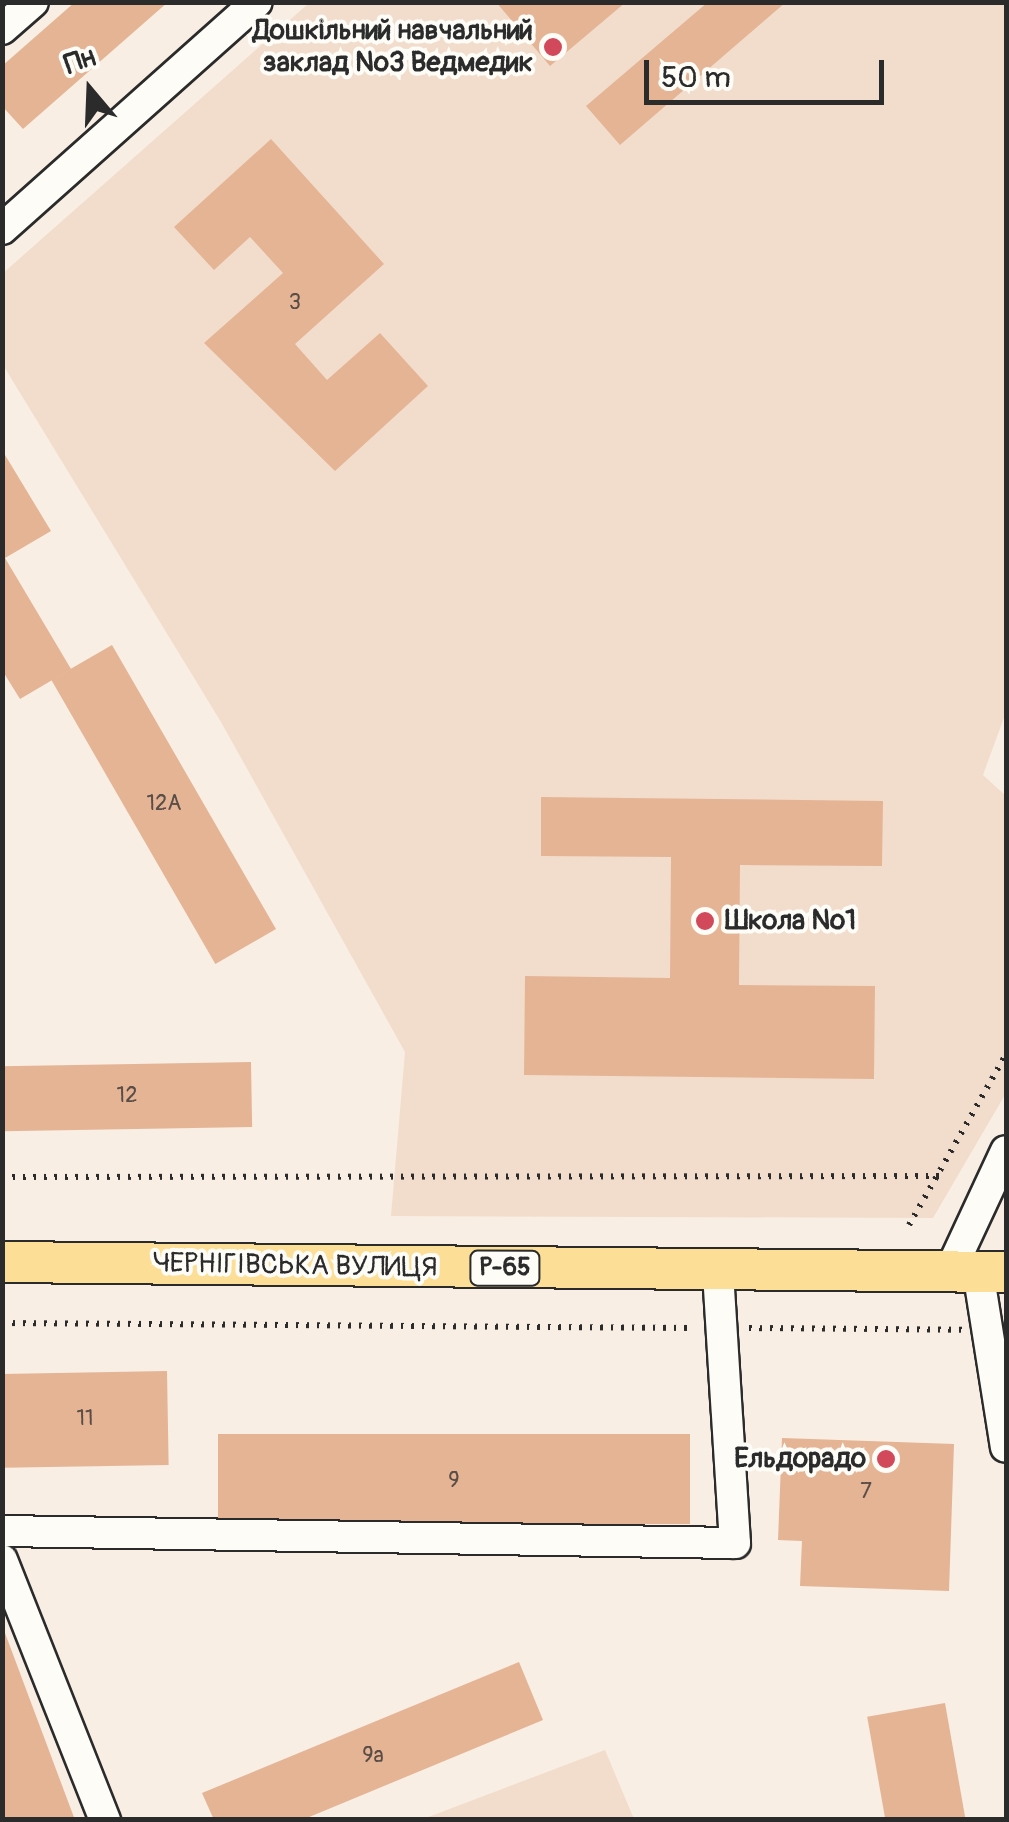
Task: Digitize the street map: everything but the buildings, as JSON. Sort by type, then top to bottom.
[{"type":"main road","name":"ЧЕРНІГІВСЬКА ВУЛИЦЯ","points":[[2,1262],[718,1271],[979,1270]]},
{"type":"street","points":[[2,29],[33,2]]},
{"type":"street","points":[[2,228],[257,2]]},
{"type":"street","points":[[1006,1152],[979,1270],[1006,1448]]},
{"type":"street","points":[[2,1531],[735,1543],[718,1271]]},
{"type":"street","points":[[2,1560],[105,1820]]},
{"type":"path","points":[[909,1225],[1006,1054]]},
{"type":"path","points":[[2,1178],[939,1176]]},
{"type":"path","points":[[2,1323],[988,1330]]},
{"type":"shaded area","points":[[309,3],[1006,3],[1006,712],[983,775],[1006,796],[1006,1093],[933,1218],[391,1216],[405,1052],[221,722],[3,365],[2,274]]},
{"type":"shaded area","points":[[605,1750],[634,1819],[423,1819]]},
{"type":"place","name":"Дошкільний навчальний заклад №3 Ведмедик","points":[[553,47]]},
{"type":"place","name":"Школа №1","points":[[705,921]]},
{"type":"place","name":"Ельдорадо","points":[[886,1459]]}]
